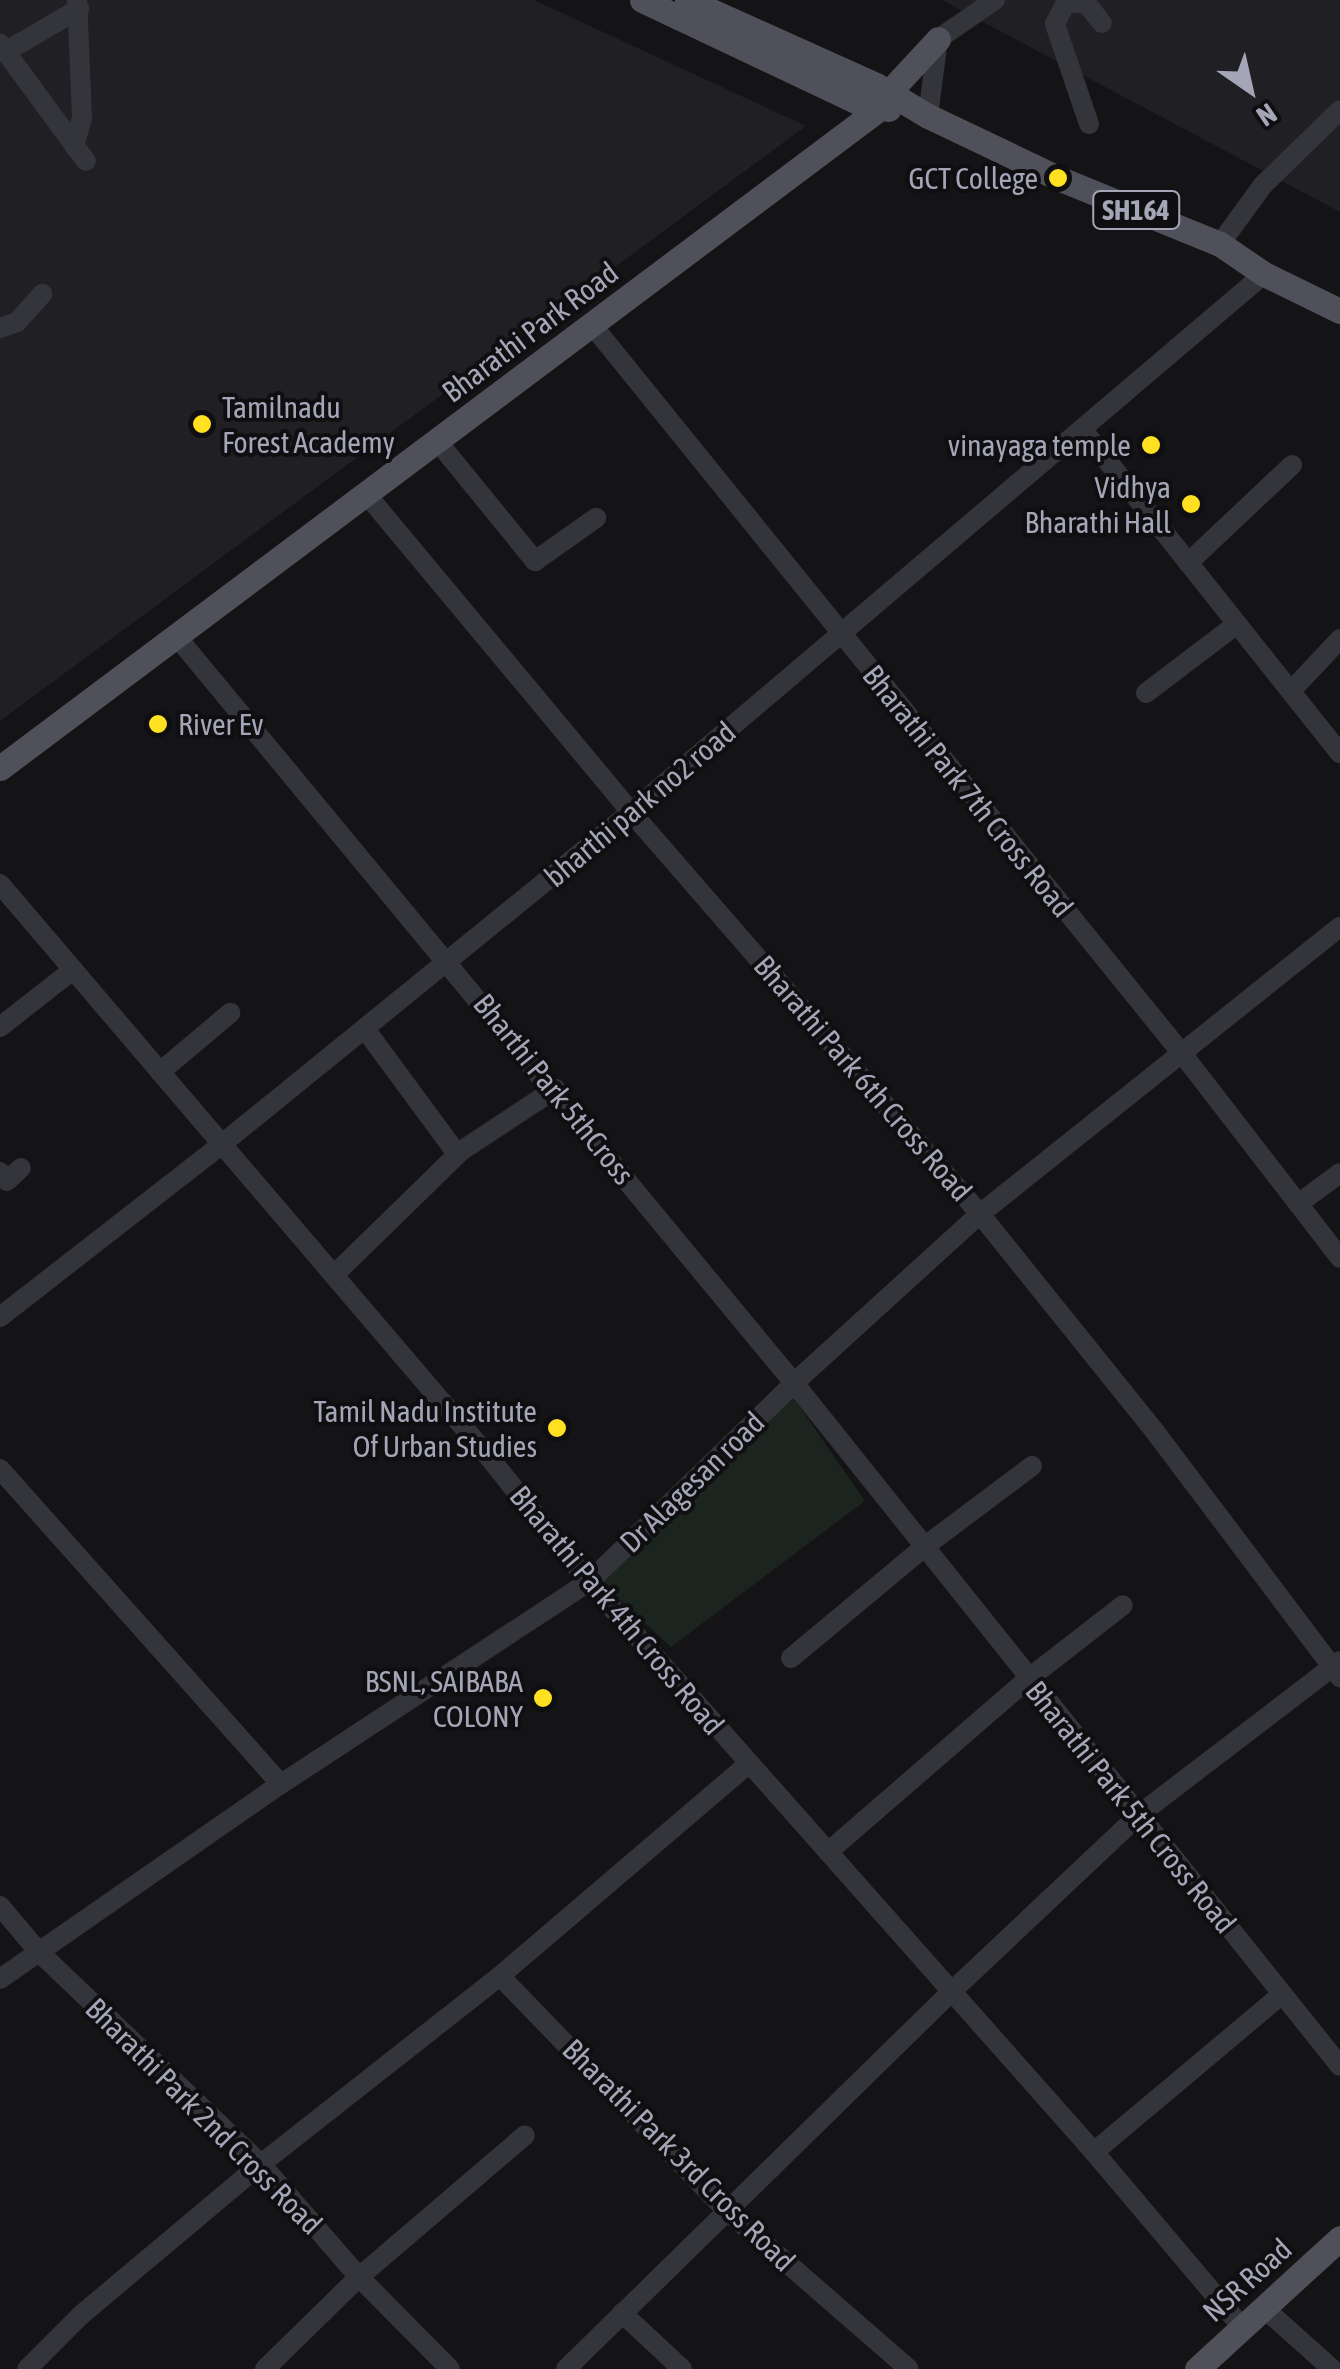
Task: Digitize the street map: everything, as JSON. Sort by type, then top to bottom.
[{"type":"main road","name":"SH164","points":[[642,0],[864,105],[885,100]]},
{"type":"main road","name":"SH164","points":[[687,0],[885,100],[928,116],[1058,178],[1220,244],[1264,274],[1340,311]]},
{"type":"main road","name":"Bharathi Park Road","points":[[0,768],[593,326],[885,100],[938,39]]},
{"type":"main road","name":"NSR Road","points":[[1196,2369],[1340,2238]]},
{"type":"street","points":[[928,116],[938,39],[996,0]]},
{"type":"street","points":[[1090,124],[1055,24],[1065,1],[1087,4],[1102,22]]},
{"type":"street","points":[[78,5],[82,118],[80,154],[3,48],[78,5]]},
{"type":"street","points":[[1220,244],[1263,185],[1340,110]]},
{"type":"street","name":"bharthi park no2 road","points":[[0,1317],[222,1144],[632,812],[1264,274]]},
{"type":"street","points":[[0,328],[17,322],[42,294]]},
{"type":"street","name":"Bharathi Park 7th Cross Road","points":[[593,326],[1184,1056],[1340,1258]]},
{"type":"street","points":[[1082,429],[1340,752]]},
{"type":"street","points":[[438,442],[535,561],[596,518]]},
{"type":"street","points":[[1188,564],[1292,465]]},
{"type":"street","name":"Bharathi Park 6th Cross Road","points":[[367,495],[632,812],[980,1214],[1153,1428],[1338,1668]]},
{"type":"street","points":[[1146,693],[1237,624]]},
{"type":"street","name":"Bharthi Park 5thCross","points":[[177,637],[450,961],[924,1547]]},
{"type":"street","points":[[1290,691],[1340,640]]},
{"type":"street","name":"Bharathi Park 4th Cross Road","points":[[0,884],[334,1275],[589,1582],[1094,2152],[1242,2327]]},
{"type":"street","name":"Dr Alagesan road","points":[[0,1980],[280,1784],[589,1582],[794,1383],[980,1214],[1184,1056],[1340,928]]},
{"type":"street","points":[[0,1028],[73,970]]},
{"type":"street","points":[[160,1072],[230,1014]]},
{"type":"street","points":[[365,1029],[458,1154]]},
{"type":"street","points":[[334,1275],[458,1154],[554,1089]]},
{"type":"street","points":[[1298,1204],[1340,1173]]},
{"type":"street","points":[[791,1658],[924,1547],[1032,1466]]},
{"type":"street","points":[[0,1469],[280,1784]]},
{"type":"street","name":"Bharathi Park 5th Cross Road","points":[[924,1547],[1340,2066]]},
{"type":"street","points":[[828,1852],[1028,1679],[1123,1605]]},
{"type":"street","points":[[566,2369],[950,1993],[1140,1814],[1338,1668]]},
{"type":"street","points":[[27,2369],[81,2315],[261,2164],[500,1976],[748,1764]]},
{"type":"street","name":"Bharathi Park 2nd Cross Road","points":[[0,1906],[38,1950],[261,2164],[359,2277],[450,2369]]},
{"type":"street","name":"Bharathi Park 3rd Cross Road","points":[[500,1976],[726,2210],[908,2369]]},
{"type":"street","points":[[1094,2152],[1281,1994]]},
{"type":"street","points":[[265,2369],[359,2277],[525,2135]]},
{"type":"street","points":[[1265,2308],[1332,2369]]},
{"type":"street","points":[[622,2313],[682,2369]]},
{"type":"shaded area","name":"Tamilnadu Forest Academy","points":[[0,0],[534,0],[806,126],[0,721]]},
{"type":"shaded area","points":[[942,0],[1340,0],[1340,212]]},
{"type":"shaded area","points":[[793,1397],[865,1501],[671,1647],[600,1582]]},
{"type":"place","name":"GCT College","points":[[1058,178]]},
{"type":"place","name":"Tamilnadu Forest Academy","points":[[202,424]]},
{"type":"place","name":"vinayaga temple","points":[[1151,445]]},
{"type":"place","name":"Vidhya Bharathi Hall","points":[[1191,504]]},
{"type":"place","name":"River Ev","points":[[158,724]]},
{"type":"place","name":"Tamil Nadu Institute Of Urban Studies","points":[[557,1428]]},
{"type":"place","name":"BSNL, SAIBABA COLONY","points":[[543,1698]]}]
